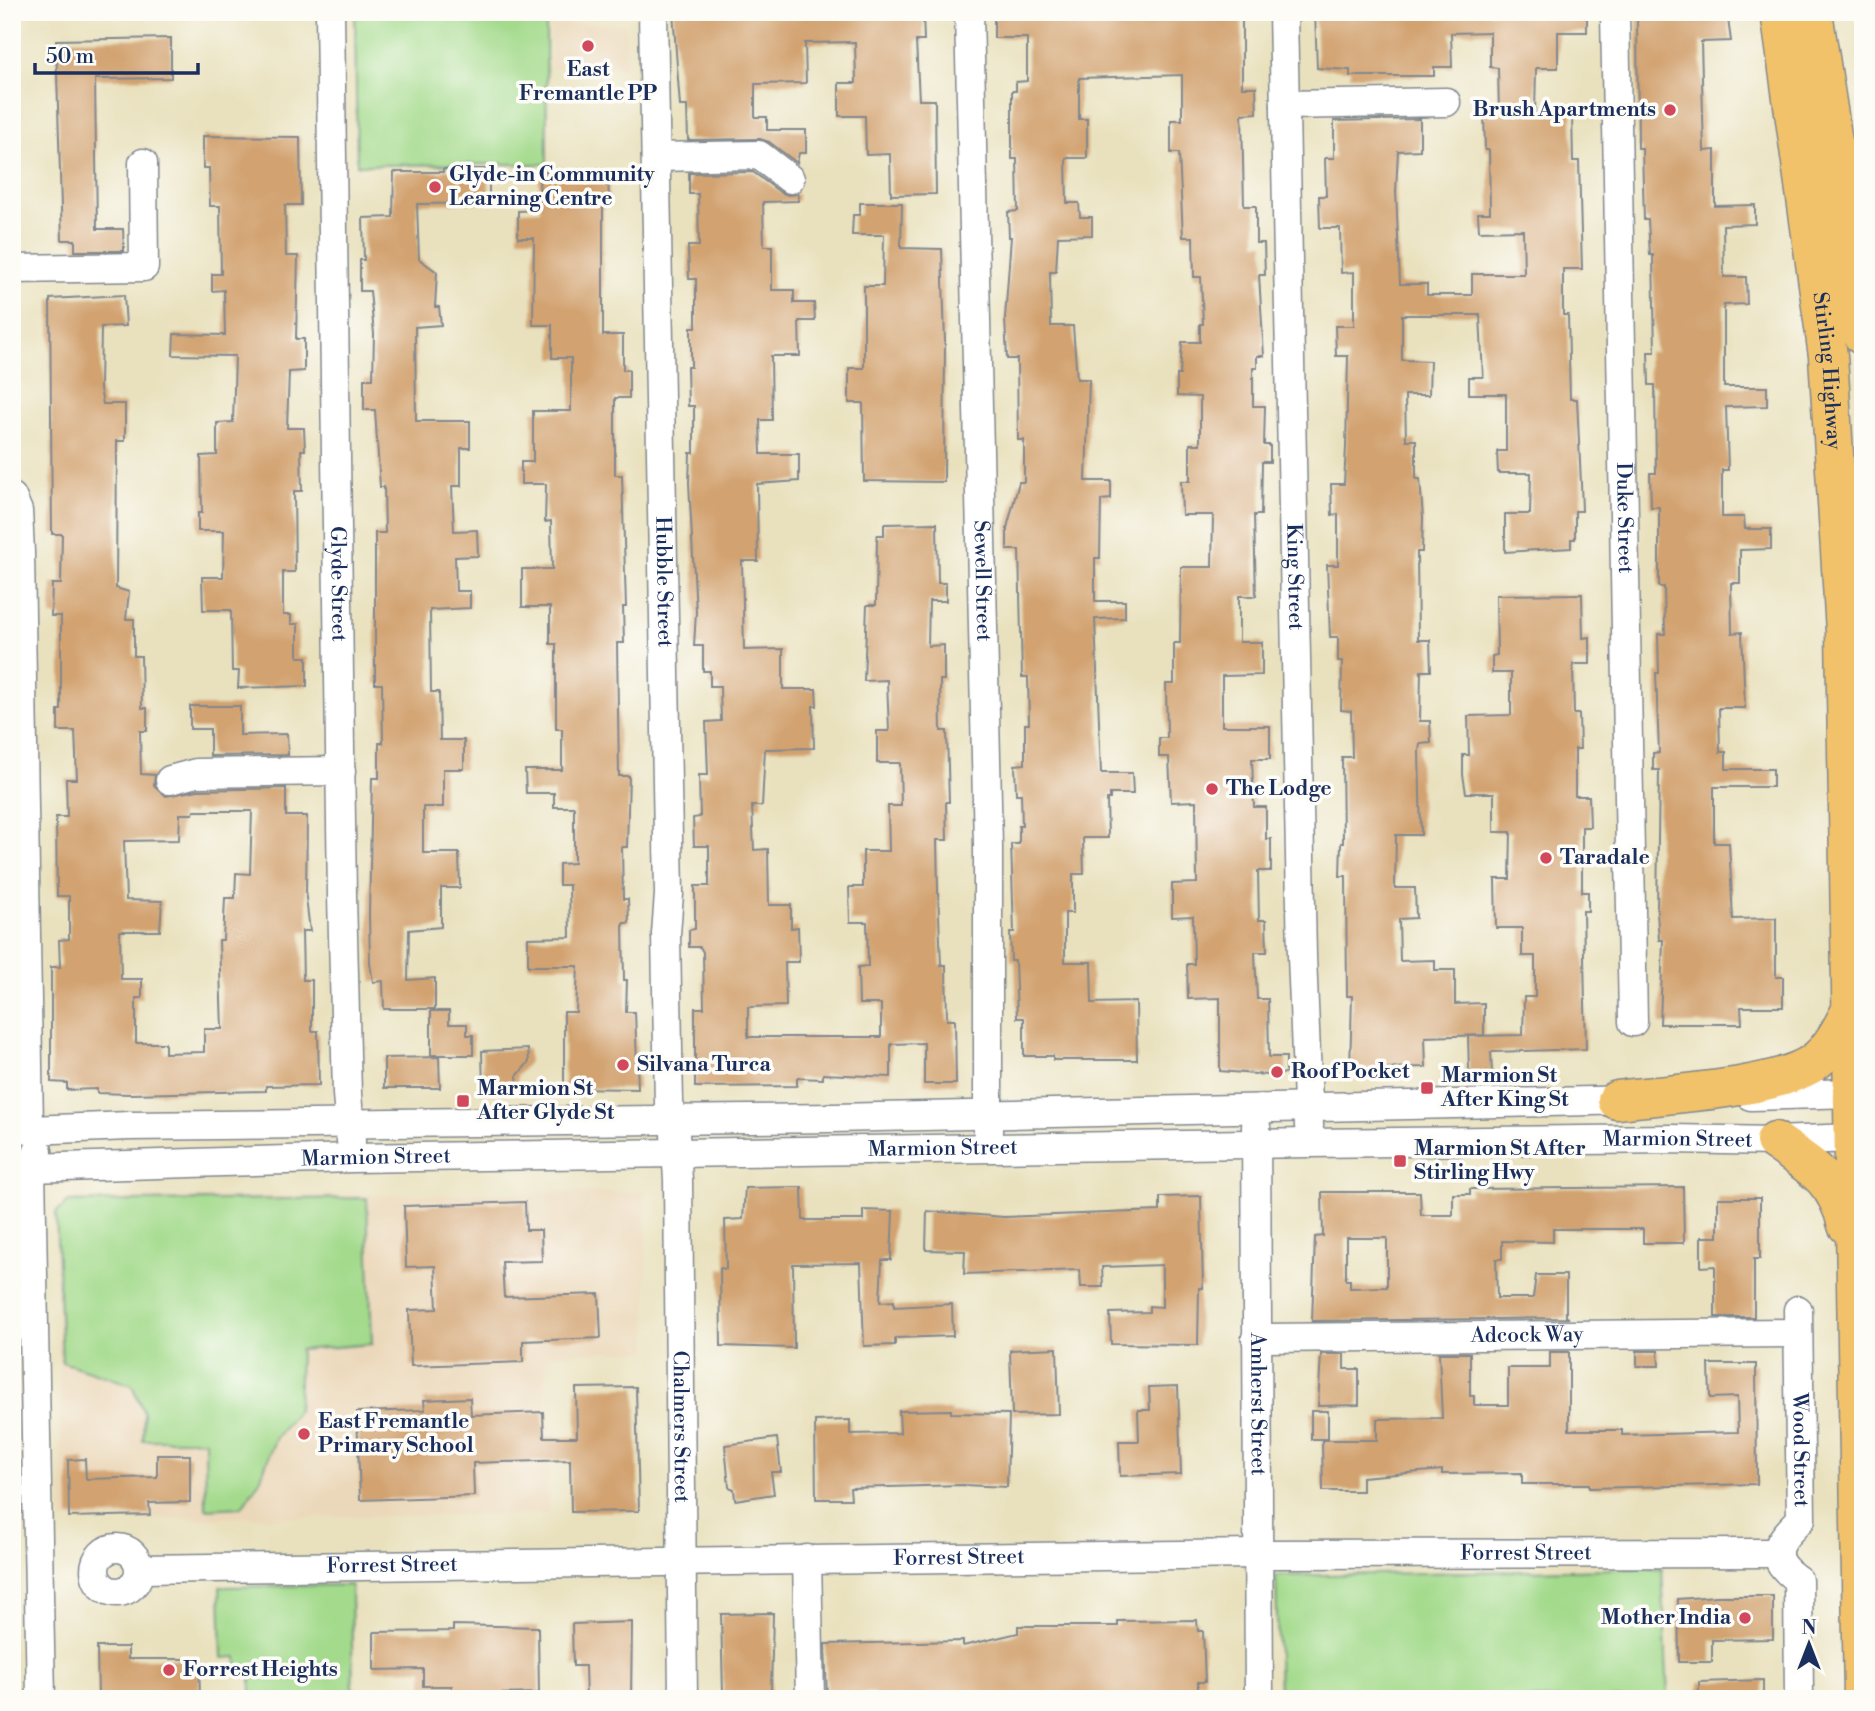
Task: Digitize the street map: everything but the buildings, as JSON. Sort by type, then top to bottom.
[{"type":"highway","name":"Stirling Highway","points":[[1780,12],[1828,356],[1845,632],[1853,1255],[1863,1699]]},
{"type":"highway","name":"Stirling Highway","points":[[1813,12],[1863,336]]},
{"type":"highway","points":[[1617,1100],[1788,1076],[1819,1059],[1836,1039],[1851,1010]]},
{"type":"highway","points":[[1775,1141],[1818,1171],[1833,1186],[1843,1207],[1853,1255]]},
{"type":"street","name":"Glyde Street","points":[[330,12],[347,1094],[352,1157]]},
{"type":"street","name":"Hubble Street","points":[[653,12],[669,867],[666,934],[668,1090],[674,1119],[676,1153]]},
{"type":"street","name":"Sewell Street","points":[[969,12],[988,834],[988,1149]]},
{"type":"street","name":"King Street","points":[[1283,12],[1302,942],[1309,1143]]},
{"type":"street","name":"Duke Street","points":[[1615,12],[1633,1022]]},
{"type":"street","points":[[1285,106],[1446,102]]},
{"type":"street","points":[[656,157],[759,155],[790,179]]},
{"type":"street","points":[[12,269],[144,267],[144,163]]},
{"type":"street","points":[[12,497],[19,511],[16,552],[18,970],[24,1129],[38,1148],[36,1159],[22,1169]]},
{"type":"street","points":[[170,780],[196,773],[341,771]]},
{"type":"street","name":"Marmion Street","points":[[24,1129],[1256,1110],[1852,1093]]},
{"type":"street","name":"Amherst Street","points":[[1256,1110],[1256,1554],[1259,1699]]},
{"type":"street","name":"Marmion Street","points":[[22,1169],[352,1157],[1853,1138]]},
{"type":"street","name":"Chalmers Street","points":[[676,1153],[683,1699]]},
{"type":"street","points":[[22,1169],[23,1699]]},
{"type":"street","points":[[22,1169],[41,1699]]},
{"type":"street","name":"Adcock Way","points":[[1256,1338],[1798,1322]]},
{"type":"street","name":"Wood Street","points":[[1778,1553],[1780,1540],[1801,1519],[1798,1322]]},
{"type":"street","points":[[1778,1553],[1786,1571],[1798,1580],[1799,1699]]},
{"type":"street","name":"Forrest Street","points":[[140,1569],[1256,1554],[1778,1553]]},
{"type":"street","points":[[807,1559],[810,1699]]},
{"type":"shaded area","name":"East Fremantle PP","points":[[551,24],[626,24],[626,68],[551,68]]},
{"type":"shaded area","name":"East Fremantle Primary School","points":[[645,1192],[648,1351],[546,1354],[549,1514],[63,1520],[54,1209],[67,1198]]},
{"type":"green space","points":[[355,12],[546,12],[547,164],[357,165]]},
{"type":"green space","points":[[367,1198],[372,1344],[300,1350],[298,1410],[275,1439],[260,1480],[242,1507],[206,1509],[205,1440],[143,1440],[144,1413],[132,1385],[62,1362],[56,1213],[69,1202]]},
{"type":"green space","points":[[1662,1568],[1668,1699],[1279,1699],[1276,1576]]},
{"type":"green space","points":[[351,1585],[353,1699],[228,1699],[228,1695],[251,1694],[251,1671],[238,1671],[237,1657],[222,1658],[220,1587]]},
{"type":"place","name":"East Fremantle PP","points":[[588,46]]},
{"type":"place","name":"Brush Apartments","points":[[1670,110]]},
{"type":"place","name":"Glyde-in Community Learning Centre","points":[[435,187]]},
{"type":"place","name":"The Lodge","points":[[1212,789]]},
{"type":"place","name":"Taradale","points":[[1546,858]]},
{"type":"place","name":"Silvana Turca","points":[[623,1065]]},
{"type":"place","name":"Roof Pocket","points":[[1277,1072]]},
{"type":"place","name":"Marmion St After King St","points":[[1427,1088]]},
{"type":"place","name":"Marmion St After Glyde St","points":[[463,1101]]},
{"type":"place","name":"Marmion St After Stirling Hwy","points":[[1400,1161]]},
{"type":"place","name":"East Fremantle Primary School","points":[[304,1434]]},
{"type":"place","name":"Mother India","points":[[1745,1618]]},
{"type":"place","name":"Forrest Heights","points":[[169,1670]]}]
